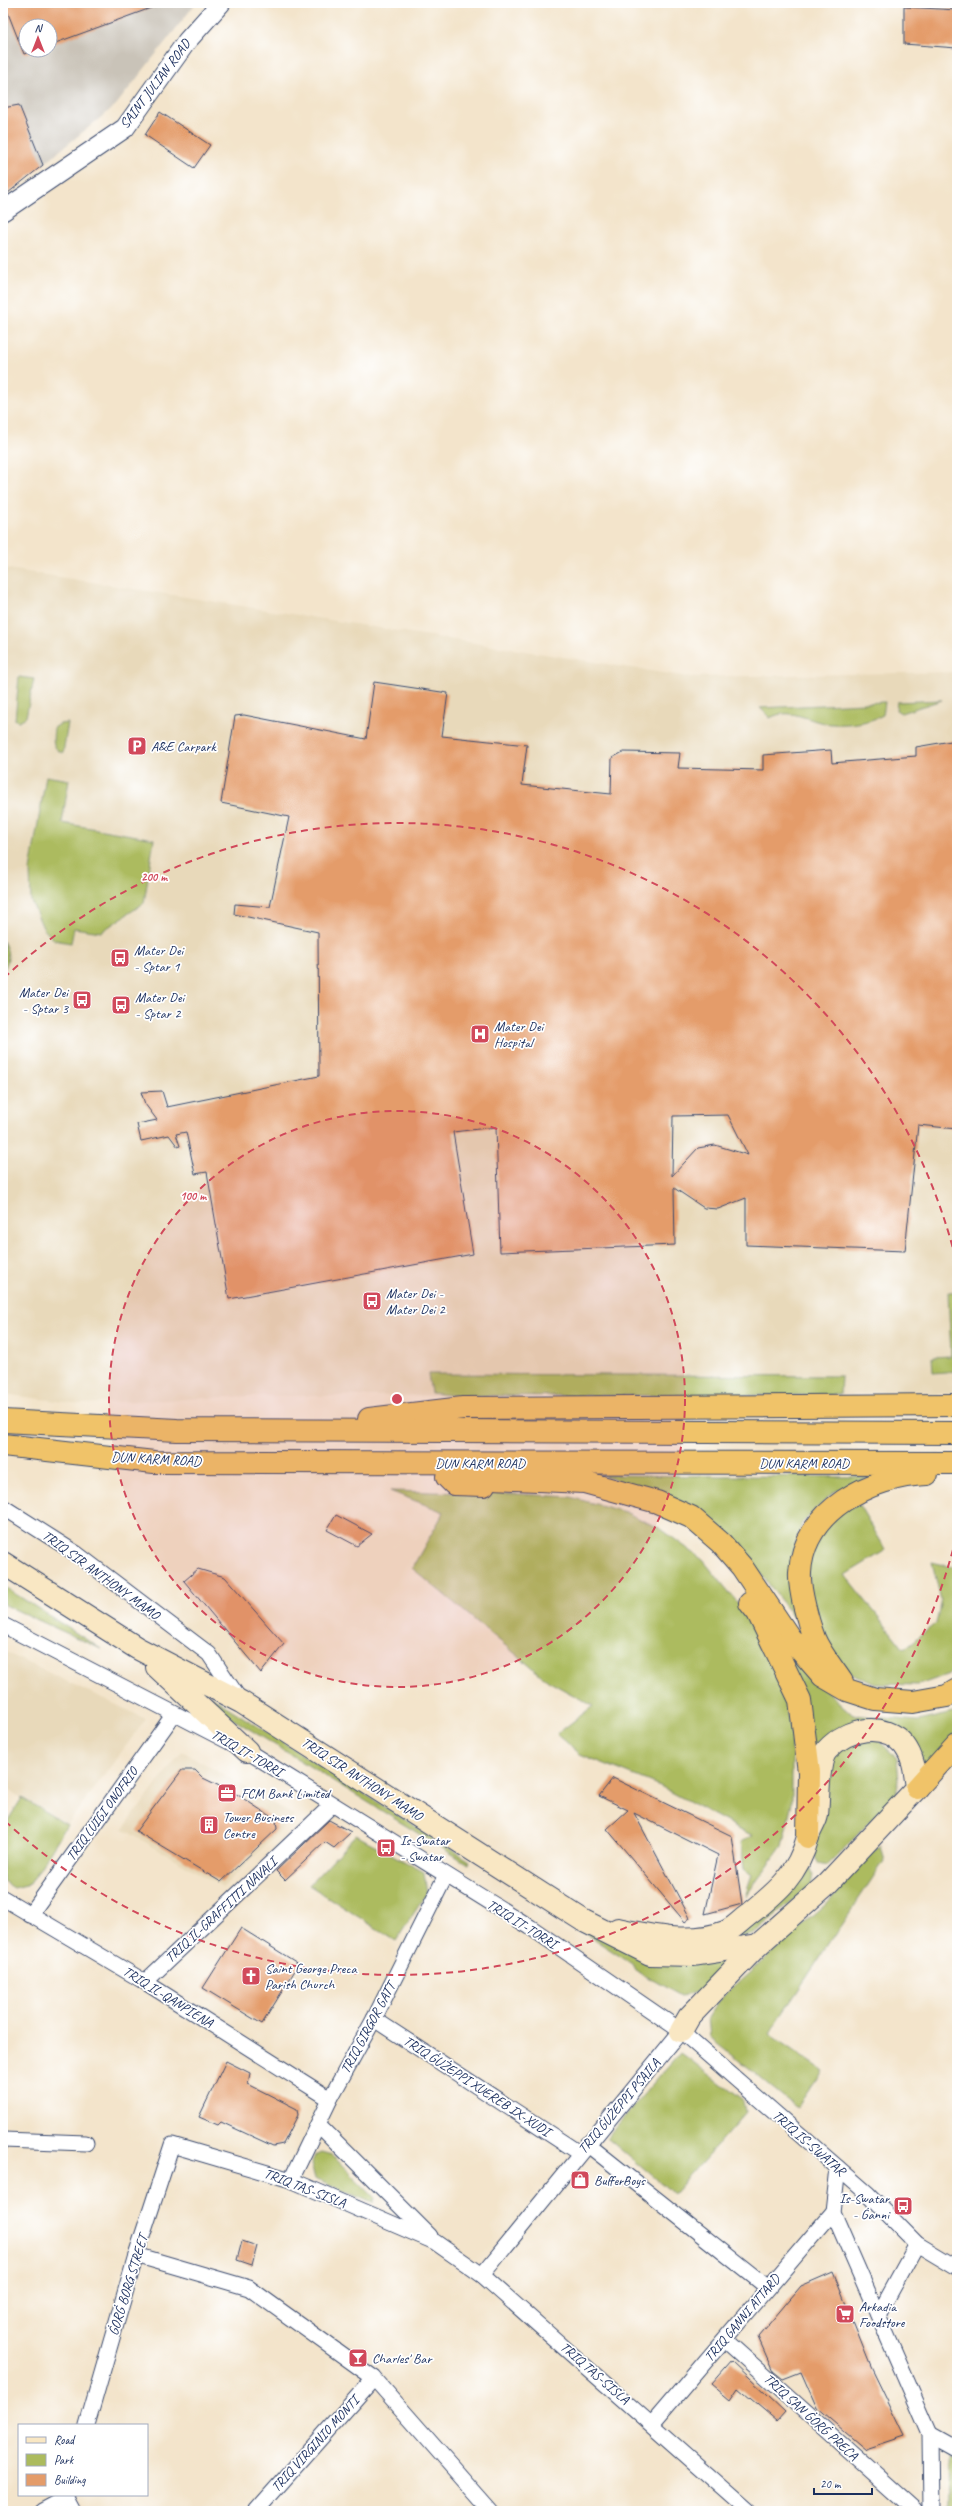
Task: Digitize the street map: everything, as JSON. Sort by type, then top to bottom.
[{"type":"highway","points":[[271,1430],[463,1408],[957,1405]]},
{"type":"highway","points":[[3,1408],[81,1425]]},
{"type":"highway","points":[[3,1420],[177,1430],[953,1433]]},
{"type":"highway","name":"DUN KARM ROAD","points":[[3,1445],[154,1462],[957,1464]]},
{"type":"highway","points":[[154,1462],[185,1473],[447,1477],[584,1482],[657,1502],[691,1517],[721,1543],[742,1568],[789,1636],[812,1665],[823,1676],[847,1690],[875,1699],[913,1702],[947,1696],[957,1690]]},
{"type":"highway","points":[[847,1690],[814,1639],[804,1601],[800,1573],[810,1534],[832,1510],[864,1487],[915,1475],[957,1474]]},
{"type":"highway","points":[[447,1477],[454,1484],[563,1487],[627,1504],[678,1527],[722,1563],[758,1613],[800,1700],[809,1772],[808,1837]]},
{"type":"highway","points":[[917,1788],[957,1744]]},
{"type":"main road","name":"TRIQ SIR ANTHONY MAMO","points":[[3,1563],[137,1648],[241,1702],[584,1921]]},
{"type":"main road","points":[[137,1648],[247,1751]]},
{"type":"main road","points":[[584,1921],[666,1939],[726,1932],[775,1894],[793,1873],[806,1848],[808,1837],[817,1816],[820,1771],[826,1750],[846,1735],[868,1729],[887,1732],[904,1745],[913,1763],[917,1788],[827,1884],[758,1945],[689,2017],[681,2031]]},
{"type":"main road","points":[[584,1921],[650,1954],[694,1955],[758,1945]]},
{"type":"street","name":"SAINT JULIAN ROAD","points":[[3,211],[125,128],[187,41],[221,3]]},
{"type":"street","name":"TRIQ SIR ANTHONY MAMO","points":[[3,1507],[77,1554],[209,1654],[241,1702]]},
{"type":"street","name":"TRIQ IT-TORRI","points":[[3,1625],[247,1751],[446,1877],[530,1927],[681,2031]]},
{"type":"street","name":"TRIQ LUIGI ONOFRIO","points":[[30,1915],[174,1714]]},
{"type":"street","name":"TRIQ IL-GRAFFITTI NAVALI","points":[[145,1982],[332,1805]]},
{"type":"street","name":"TRIQ GIRGOR GATT","points":[[291,2180],[319,2125],[330,2099],[374,2019],[446,1877]]},
{"type":"street","name":"TRIQ IL-QANPIENA","points":[[3,1898],[145,1982],[330,2099]]},
{"type":"street","name":"TRIQ ĠUŻEPPI XUEREB IX-XUDI","points":[[374,2019],[583,2148],[767,2287]]},
{"type":"street","name":"TRIQ ĠUŻEPPI PSAILA","points":[[482,2275],[583,2148],[681,2031]]},
{"type":"street","name":"TRIQ IS-SWATAR","points":[[681,2031],[868,2194],[917,2244],[957,2268]]},
{"type":"street","name":"TRIQ TAS-SISLA","points":[[319,2125],[435,2242],[482,2275],[749,2511]]},
{"type":"street","points":[[3,2140],[86,2143]]},
{"type":"street","name":"TRIQ TAS-SISLA","points":[[172,2146],[291,2180],[435,2242]]},
{"type":"street","name":"ĠORĠ BORG STREET","points":[[87,2424],[136,2255],[172,2146]]},
{"type":"street","points":[[838,2168],[832,2212],[930,2434],[931,2511]]},
{"type":"street","name":"TRIQ GANNI ATTARD","points":[[652,2424],[725,2340],[767,2287],[832,2212]]},
{"type":"street","points":[[878,2315],[917,2244]]},
{"type":"street","points":[[136,2255],[249,2288],[374,2378],[491,2511]]},
{"type":"street","name":"TRIQ SAN ĠORĠ PRECA","points":[[725,2340],[916,2511]]},
{"type":"street","name":"TRIQ VIRGINIO MONTI","points":[[256,2511],[374,2378]]},
{"type":"street","points":[[930,2434],[957,2449]]},
{"type":"street","points":[[42,2511],[66,2496],[73,2511]]},
{"type":"shaded area","points":[[3,3],[196,3],[116,105],[3,197]]},
{"type":"shaded area","name":"Mater Dei Hospital","points":[[3,568],[688,677],[957,672],[957,1392],[930,1395],[249,1396],[80,1404],[3,1394]]},
{"type":"shaded area","points":[[3,1651],[146,1719],[67,1825],[3,1787]]},
{"type":"shaded area","name":"Tower Business Centre","points":[[182,1751],[295,1816],[223,1887],[123,1829]]},
{"type":"green space","points":[[19,677],[34,679],[26,717],[19,721],[15,720]]},
{"type":"green space","points":[[942,700],[901,713],[896,710],[897,702]]},
{"type":"green space","points":[[885,702],[883,715],[865,722],[845,724],[824,723],[793,714],[778,715],[770,718],[760,708]]},
{"type":"green space","points":[[68,723],[63,753],[56,749],[53,740],[54,728],[60,724]]},
{"type":"green space","points":[[46,776],[69,780],[62,823],[154,839],[144,903],[101,932],[74,928],[71,943],[54,940],[43,928],[31,901],[30,870]]},
{"type":"green space","points":[[3,941],[7,949],[8,960],[3,971]]},
{"type":"green space","points":[[948,1292],[957,1294],[957,1371],[933,1373],[932,1357],[951,1356]]},
{"type":"green space","points":[[428,1374],[841,1376],[840,1395],[457,1396],[431,1393]]},
{"type":"green space","points":[[601,1475],[870,1477],[834,1492],[802,1523],[791,1559],[797,1622],[765,1579],[729,1539],[652,1492]]},
{"type":"green space","points":[[390,1491],[520,1494],[570,1497],[625,1512],[661,1529],[703,1560],[746,1613],[781,1683],[792,1738],[792,1803],[782,1846],[745,1897],[752,1875],[744,1869],[741,1842],[753,1836],[660,1786],[580,1754],[557,1734],[593,1706],[548,1681],[412,1568],[444,1512]]},
{"type":"green space","points":[[859,1505],[886,1550],[845,1575],[904,1649],[936,1623],[941,1600],[932,1562],[957,1568],[957,1671],[919,1685],[875,1684],[842,1669],[817,1638],[807,1561],[823,1531],[842,1510]]},
{"type":"green space","points":[[3,1586],[101,1649],[3,1604]]},
{"type":"green space","points":[[780,1634],[811,1677],[853,1715],[918,1721],[957,1712],[957,1734],[924,1769],[885,1725],[815,1759]]},
{"type":"green space","points":[[210,1696],[470,1861],[468,1864],[228,1716],[206,1701]]},
{"type":"green space","points":[[878,1740],[897,1758],[899,1781],[895,1796],[828,1865],[819,1863],[813,1853],[825,1784],[833,1759],[838,1752],[847,1745],[857,1742]]},
{"type":"green space","points":[[22,1798],[67,1825],[30,1884],[14,1888],[3,1881],[3,1828]]},
{"type":"green space","points":[[356,1835],[424,1872],[427,1893],[396,1941],[309,1885]]},
{"type":"green space","points":[[880,1845],[884,1861],[769,2034],[823,2071],[797,2108],[710,2037],[708,2018],[719,2000],[826,1904]]},
{"type":"green space","points":[[808,1860],[813,1874],[811,1886],[752,1934],[707,1950],[707,1942]]},
{"type":"green space","points":[[552,1912],[734,1955],[699,1993],[681,1996],[635,1970],[632,1964]]},
{"type":"green space","points":[[680,2052],[744,2101],[746,2113],[674,2194],[607,2137]]},
{"type":"green space","points":[[322,2153],[333,2156],[375,2198],[373,2203],[315,2179],[311,2163],[315,2156]]},
{"type":"green space","points":[[949,2452],[957,2457],[957,2511],[950,2511]]},
{"type":"building","points":[[4,3],[159,3],[159,5],[58,42],[58,18],[18,18],[18,39]]},
{"type":"building","points":[[904,7],[957,10],[957,48],[904,44]]},
{"type":"building","points":[[19,105],[43,165],[3,197],[3,108]]},
{"type":"building","points":[[160,112],[210,145],[194,168],[145,135]]},
{"type":"building","name":"Mater Dei Hospital","points":[[374,682],[448,693],[442,736],[527,745],[522,785],[611,794],[612,758],[623,752],[680,753],[678,768],[763,770],[763,755],[831,750],[832,763],[916,756],[916,747],[957,740],[957,1129],[918,1125],[905,1251],[746,1245],[746,1198],[718,1209],[704,1208],[674,1188],[675,1245],[500,1252],[496,1127],[453,1132],[473,1254],[229,1299],[207,1172],[195,1174],[186,1132],[176,1134],[180,1146],[178,1147],[169,1135],[141,1141],[137,1124],[157,1120],[145,1104],[141,1092],[162,1091],[167,1107],[319,1076],[318,932],[234,914],[235,904],[270,907],[289,817],[221,803],[235,716],[244,715],[366,739]],"holes":[[[728,1115],[748,1155],[715,1145],[698,1148],[672,1176],[673,1116]]]},
{"type":"building","points":[[336,1515],[372,1534],[357,1546],[327,1530]]},
{"type":"building","points":[[198,1569],[225,1577],[284,1644],[261,1673],[184,1581]]},
{"type":"building","name":"Tower Business Centre","points":[[182,1770],[195,1770],[203,1778],[238,1795],[276,1820],[277,1829],[221,1882],[136,1831]]},
{"type":"building","points":[[613,1778],[732,1836],[742,1904],[705,1914],[718,1855],[634,1813],[690,1918],[685,1922],[607,1829],[628,1810],[599,1796]]},
{"type":"building","points":[[329,1820],[351,1832],[334,1848],[325,1842],[285,1880],[276,1871]]},
{"type":"building","name":"Saint George Preca Parish Church","points":[[241,1928],[299,1964],[262,2024],[203,1988]]},
{"type":"building","points":[[226,2061],[250,2073],[248,2084],[297,2109],[298,2115],[283,2144],[273,2146],[221,2122],[218,2125],[199,2117]]},
{"type":"building","points":[[242,2241],[257,2246],[252,2265],[237,2260]]},
{"type":"building","points":[[833,2272],[871,2367],[905,2437],[866,2450],[817,2408],[801,2372],[783,2379],[773,2371],[758,2337],[801,2286]]},
{"type":"building","points":[[731,2361],[785,2412],[777,2421],[738,2388],[730,2400],[711,2384]]},
{"type":"place","name":"A&E Carpark","points":[[137,746]]},
{"type":"place","name":"Mater Dei - Sptar 1","points":[[120,958]]},
{"type":"place","name":"Mater Dei - Sptar 3","points":[[82,1000]]},
{"type":"place","name":"Mater Dei - Sptar 2","points":[[121,1005]]},
{"type":"place","name":"Mater Dei Hospital","points":[[480,1034]]},
{"type":"place","name":"Mater Dei - Mater Dei 2","points":[[372,1301]]},
{"type":"place","name":"FCM Bank Limited","points":[[227,1793]]},
{"type":"place","name":"Tower Business Centre","points":[[209,1825]]},
{"type":"place","name":"Is-Swatar - Swatar","points":[[386,1848]]},
{"type":"place","name":"Saint George Preca Parish Church","points":[[251,1976]]},
{"type":"place","name":"BufferBoys","points":[[580,2180]]},
{"type":"place","name":"Is-Swatar - Ġanni","points":[[903,2206]]},
{"type":"place","name":"Arkadia Foodstore","points":[[845,2314]]},
{"type":"place","name":"Charles' Bar","points":[[358,2358]]}]
